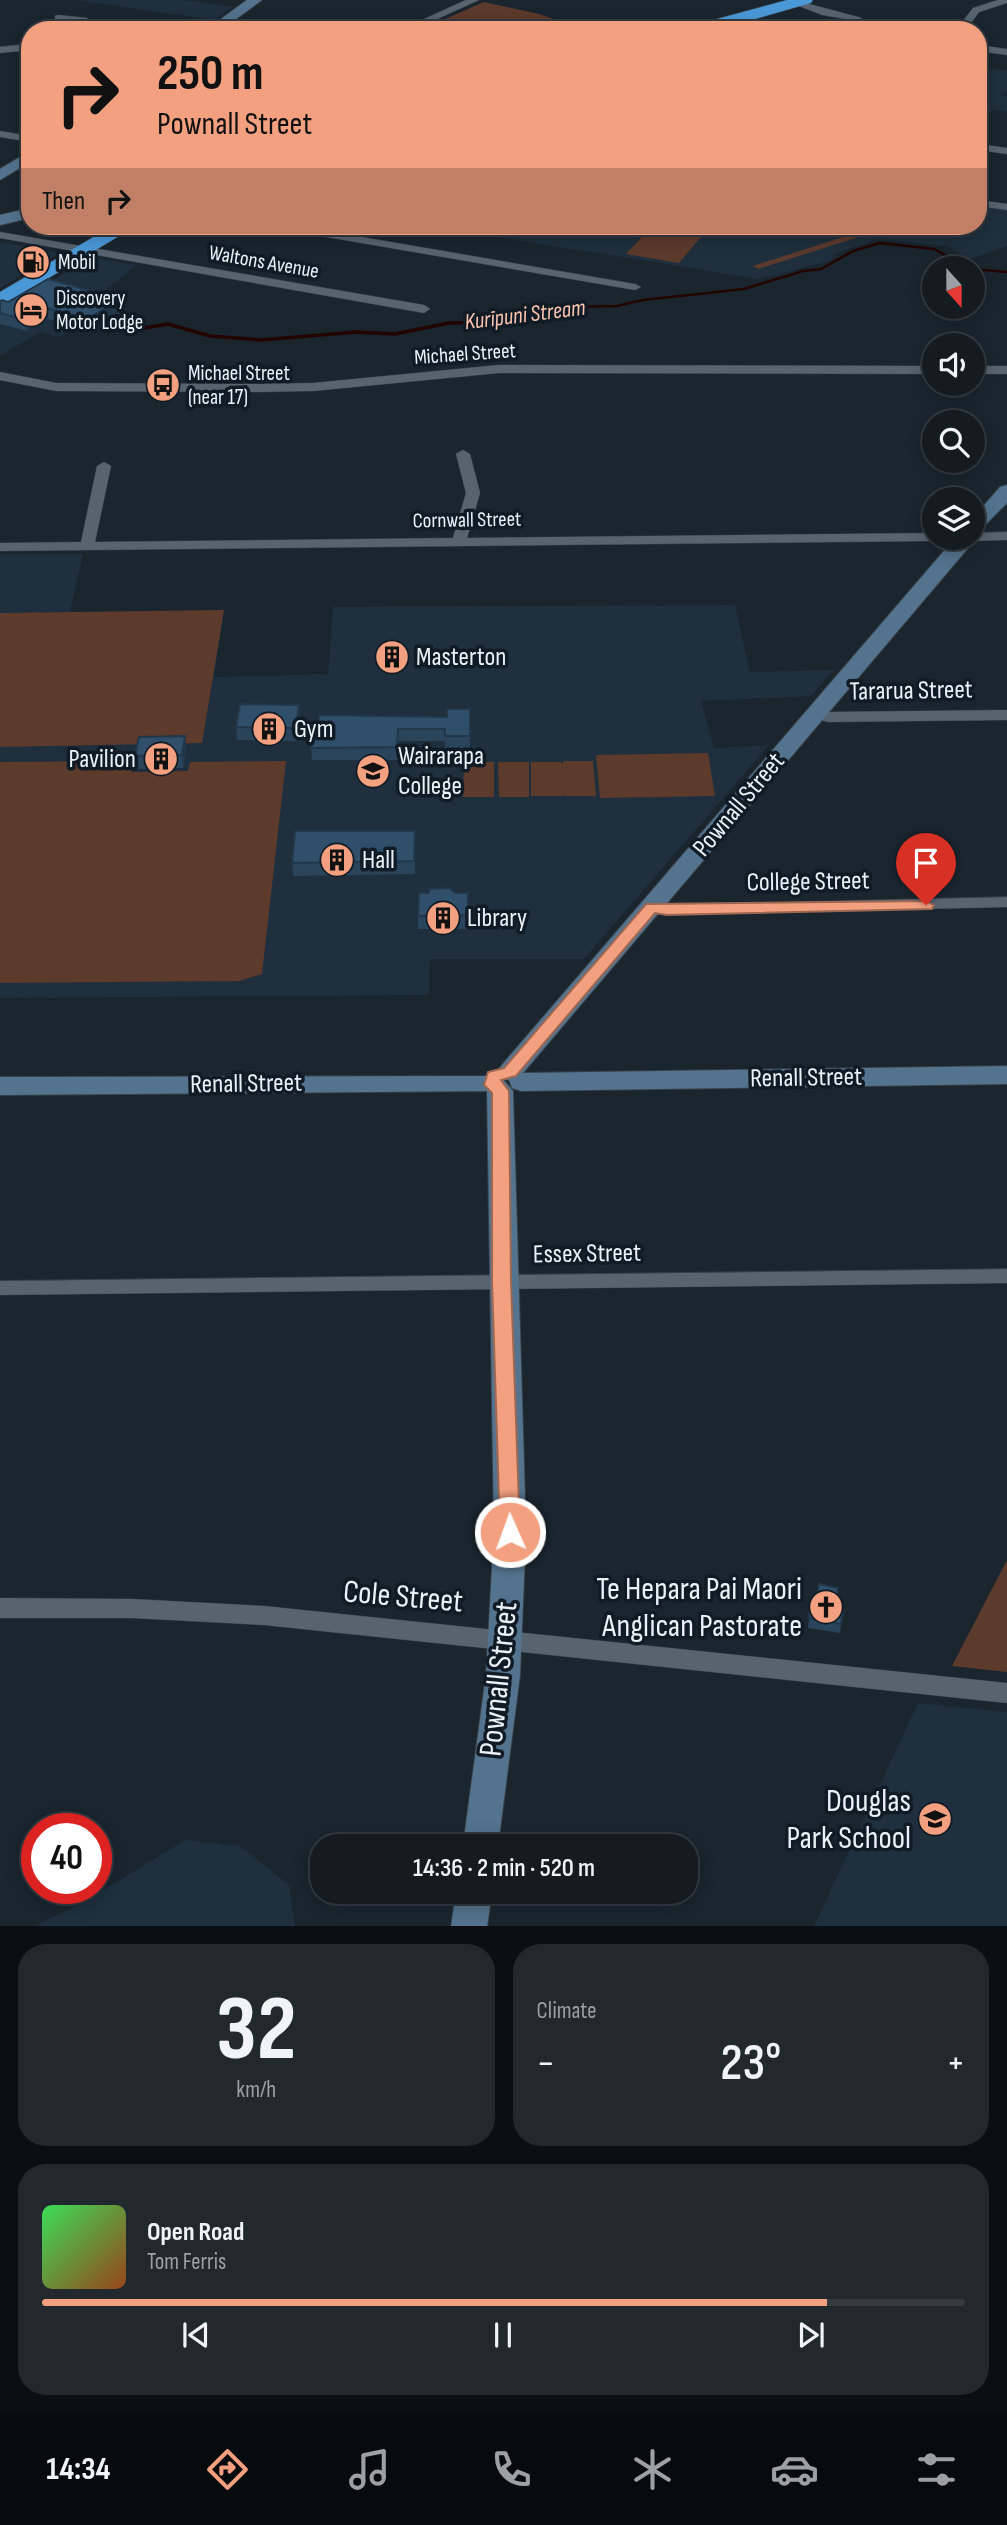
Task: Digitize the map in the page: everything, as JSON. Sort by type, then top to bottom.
[{"type":"highway","points":[[729,21],[801,1]]},
{"type":"highway","points":[[0,300],[111,235]]},
{"type":"street","points":[[225,21],[256,0]]},
{"type":"street","points":[[426,21],[474,0]]},
{"type":"street","points":[[968,21],[976,10],[1007,0]]},
{"type":"street","points":[[801,1],[825,13],[856,18]]},
{"type":"street","points":[[58,18],[85,21]]},
{"type":"street","points":[[0,50],[21,48]]},
{"type":"street","points":[[987,49],[1007,51]]},
{"type":"street","points":[[0,134],[21,138]]},
{"type":"street","points":[[987,148],[1007,151]]},
{"type":"street","points":[[0,176],[21,161]]},
{"type":"street","points":[[987,204],[1007,207]]},
{"type":"street","points":[[0,220],[21,215]]},
{"type":"street","points":[[332,235],[635,288]]},
{"type":"street","name":"Waltons Avenue","points":[[0,237],[424,309]]},
{"type":"street","name":"Michael Street","points":[[0,376],[56,387],[257,388],[313,387],[499,369],[922,370]]},
{"type":"street","points":[[985,370],[1007,370]]},
{"type":"street","points":[[459,541],[473,493],[463,454]]},
{"type":"street","points":[[87,546],[104,466]]},
{"type":"street","points":[[985,516],[1007,491]]},
{"type":"street","points":[[985,537],[1007,536]]},
{"type":"street","name":"Cornwall Street","points":[[0,547],[922,537]]},
{"type":"street","name":"Pownall Street","points":[[482,1834],[507,1640],[510,1532],[502,1281],[506,1082],[956,550]]},
{"type":"street","name":"Tararua Street","points":[[817,714],[828,717],[1007,715]]},
{"type":"street","name":"College Street","points":[[652,907],[681,910],[1007,902]]},
{"type":"street","name":"Renall Street","points":[[0,1086],[1007,1075]]},
{"type":"street","name":"Essex Street","points":[[0,1288],[1007,1276]]},
{"type":"street","name":"Cole Street","points":[[0,1608],[143,1609],[507,1640],[1007,1693]]},
{"type":"street","points":[[469,1926],[472,1904]]},
{"type":"shaded area","points":[[76,0],[185,0],[233,7],[214,20]]},
{"type":"shaded area","points":[[484,2],[559,21],[441,21]]},
{"type":"shaded area","points":[[987,68],[1007,71],[1007,91],[1003,95],[1007,96],[1007,112],[994,110],[987,113]]},
{"type":"shaded area","points":[[987,207],[1007,210],[1007,246],[979,256],[962,256],[948,246],[877,239],[837,253],[830,261],[760,279],[485,235],[987,235]]},
{"type":"shaded area","points":[[644,235],[703,235],[679,263],[626,254]]},
{"type":"shaded area","points":[[850,235],[865,235],[758,269],[753,266]]},
{"type":"shaded area","points":[[0,242],[56,252],[58,254],[0,288]]},
{"type":"shaded area","points":[[92,258],[137,265],[95,298],[128,309],[91,333],[70,331],[59,337],[40,332],[0,356],[0,310]]},
{"type":"shaded area","name":"Wairarapa College","points":[[0,554],[83,554],[70,612],[224,610],[214,677],[328,674],[333,607],[735,605],[750,672],[834,670],[811,696],[701,701],[714,748],[769,745],[584,959],[430,959],[429,995],[0,998]]},
{"type":"shaded area","points":[[224,610],[202,743],[0,747],[0,613]]},
{"type":"shaded area","points":[[708,753],[715,796],[600,798],[596,755]]},
{"type":"shaded area","points":[[133,761],[131,772],[188,771],[190,762],[286,761],[262,974],[239,981],[0,983],[0,762]]},
{"type":"shaded area","points":[[563,761],[593,761],[596,796],[564,796],[564,792],[563,796],[531,796],[531,762],[561,762],[563,765]]},
{"type":"shaded area","points":[[464,762],[494,762],[494,797],[463,797]]},
{"type":"shaded area","points":[[498,762],[529,762],[529,797],[499,797]]},
{"type":"shaded area","points":[[1007,1560],[1007,1672],[952,1666]]},
{"type":"shaded area","name":"Douglas Park School","points":[[918,1703],[1007,1712],[1007,1926],[814,1926]]},
{"type":"shaded area","points":[[185,1840],[240,1846],[289,1885],[295,1926],[35,1926],[79,1904],[112,1904],[112,1885]]},
{"type":"building","points":[[48,279],[121,299],[87,319],[47,308],[25,320],[0,313],[0,301],[8,302]]},
{"type":"building","points":[[240,704],[299,705],[296,728],[236,727]]},
{"type":"building","points":[[447,709],[470,709],[470,736],[445,736],[445,729],[398,729],[397,747],[311,748],[313,733],[318,733],[319,715],[447,717]]},
{"type":"building","points":[[185,736],[182,755],[135,756],[139,737]]},
{"type":"building","points":[[295,831],[415,831],[414,861],[292,863]]},
{"type":"building","points":[[449,888],[456,893],[468,893],[468,915],[418,916],[419,893],[429,893],[429,889]]},
{"type":"building","name":"Te Hepara Pai Maori Anglican Pastorate","points":[[819,1584],[838,1588],[835,1609],[843,1610],[841,1624],[809,1618],[810,1607],[816,1608]]},
{"type":"waterway","name":"Kurīpuni Stream","points":[[533,314],[563,307],[617,306],[643,300],[744,289],[803,271],[821,269],[853,251],[880,243],[934,249],[947,256]]},
{"type":"waterway","name":"Kurīpuni Stream","points":[[985,270],[1007,272]]},
{"type":"waterway","name":"Kurīpuni Stream","points":[[116,316],[144,328],[168,324],[210,336],[261,340],[356,332],[395,334],[449,323],[499,322],[541,312]]},
{"type":"place","name":"Mobil","points":[[33,262]]},
{"type":"place","name":"Discovery Motor Lodge","points":[[31,310]]},
{"type":"place","name":"Michael Street (near 17)","points":[[163,385]]},
{"type":"place","name":"Masterton","points":[[392,657]]},
{"type":"place","name":"Gym","points":[[269,729]]},
{"type":"place","name":"Pavilion","points":[[161,759]]},
{"type":"place","name":"Wairarapa College","points":[[373,771]]},
{"type":"place","name":"Hall","points":[[337,860]]},
{"type":"place","name":"Library","points":[[443,918]]},
{"type":"place","name":"Te Hepara Pai Maori Anglican Pastorate","points":[[826,1607]]},
{"type":"place","name":"Douglas Park School","points":[[935,1819]]},
{"type":"route","points":[[510,1532],[502,1281],[502,1139],[500,1091],[492,1085],[494,1076],[501,1072],[510,1072],[652,907],[667,910],[926,905]]}]
